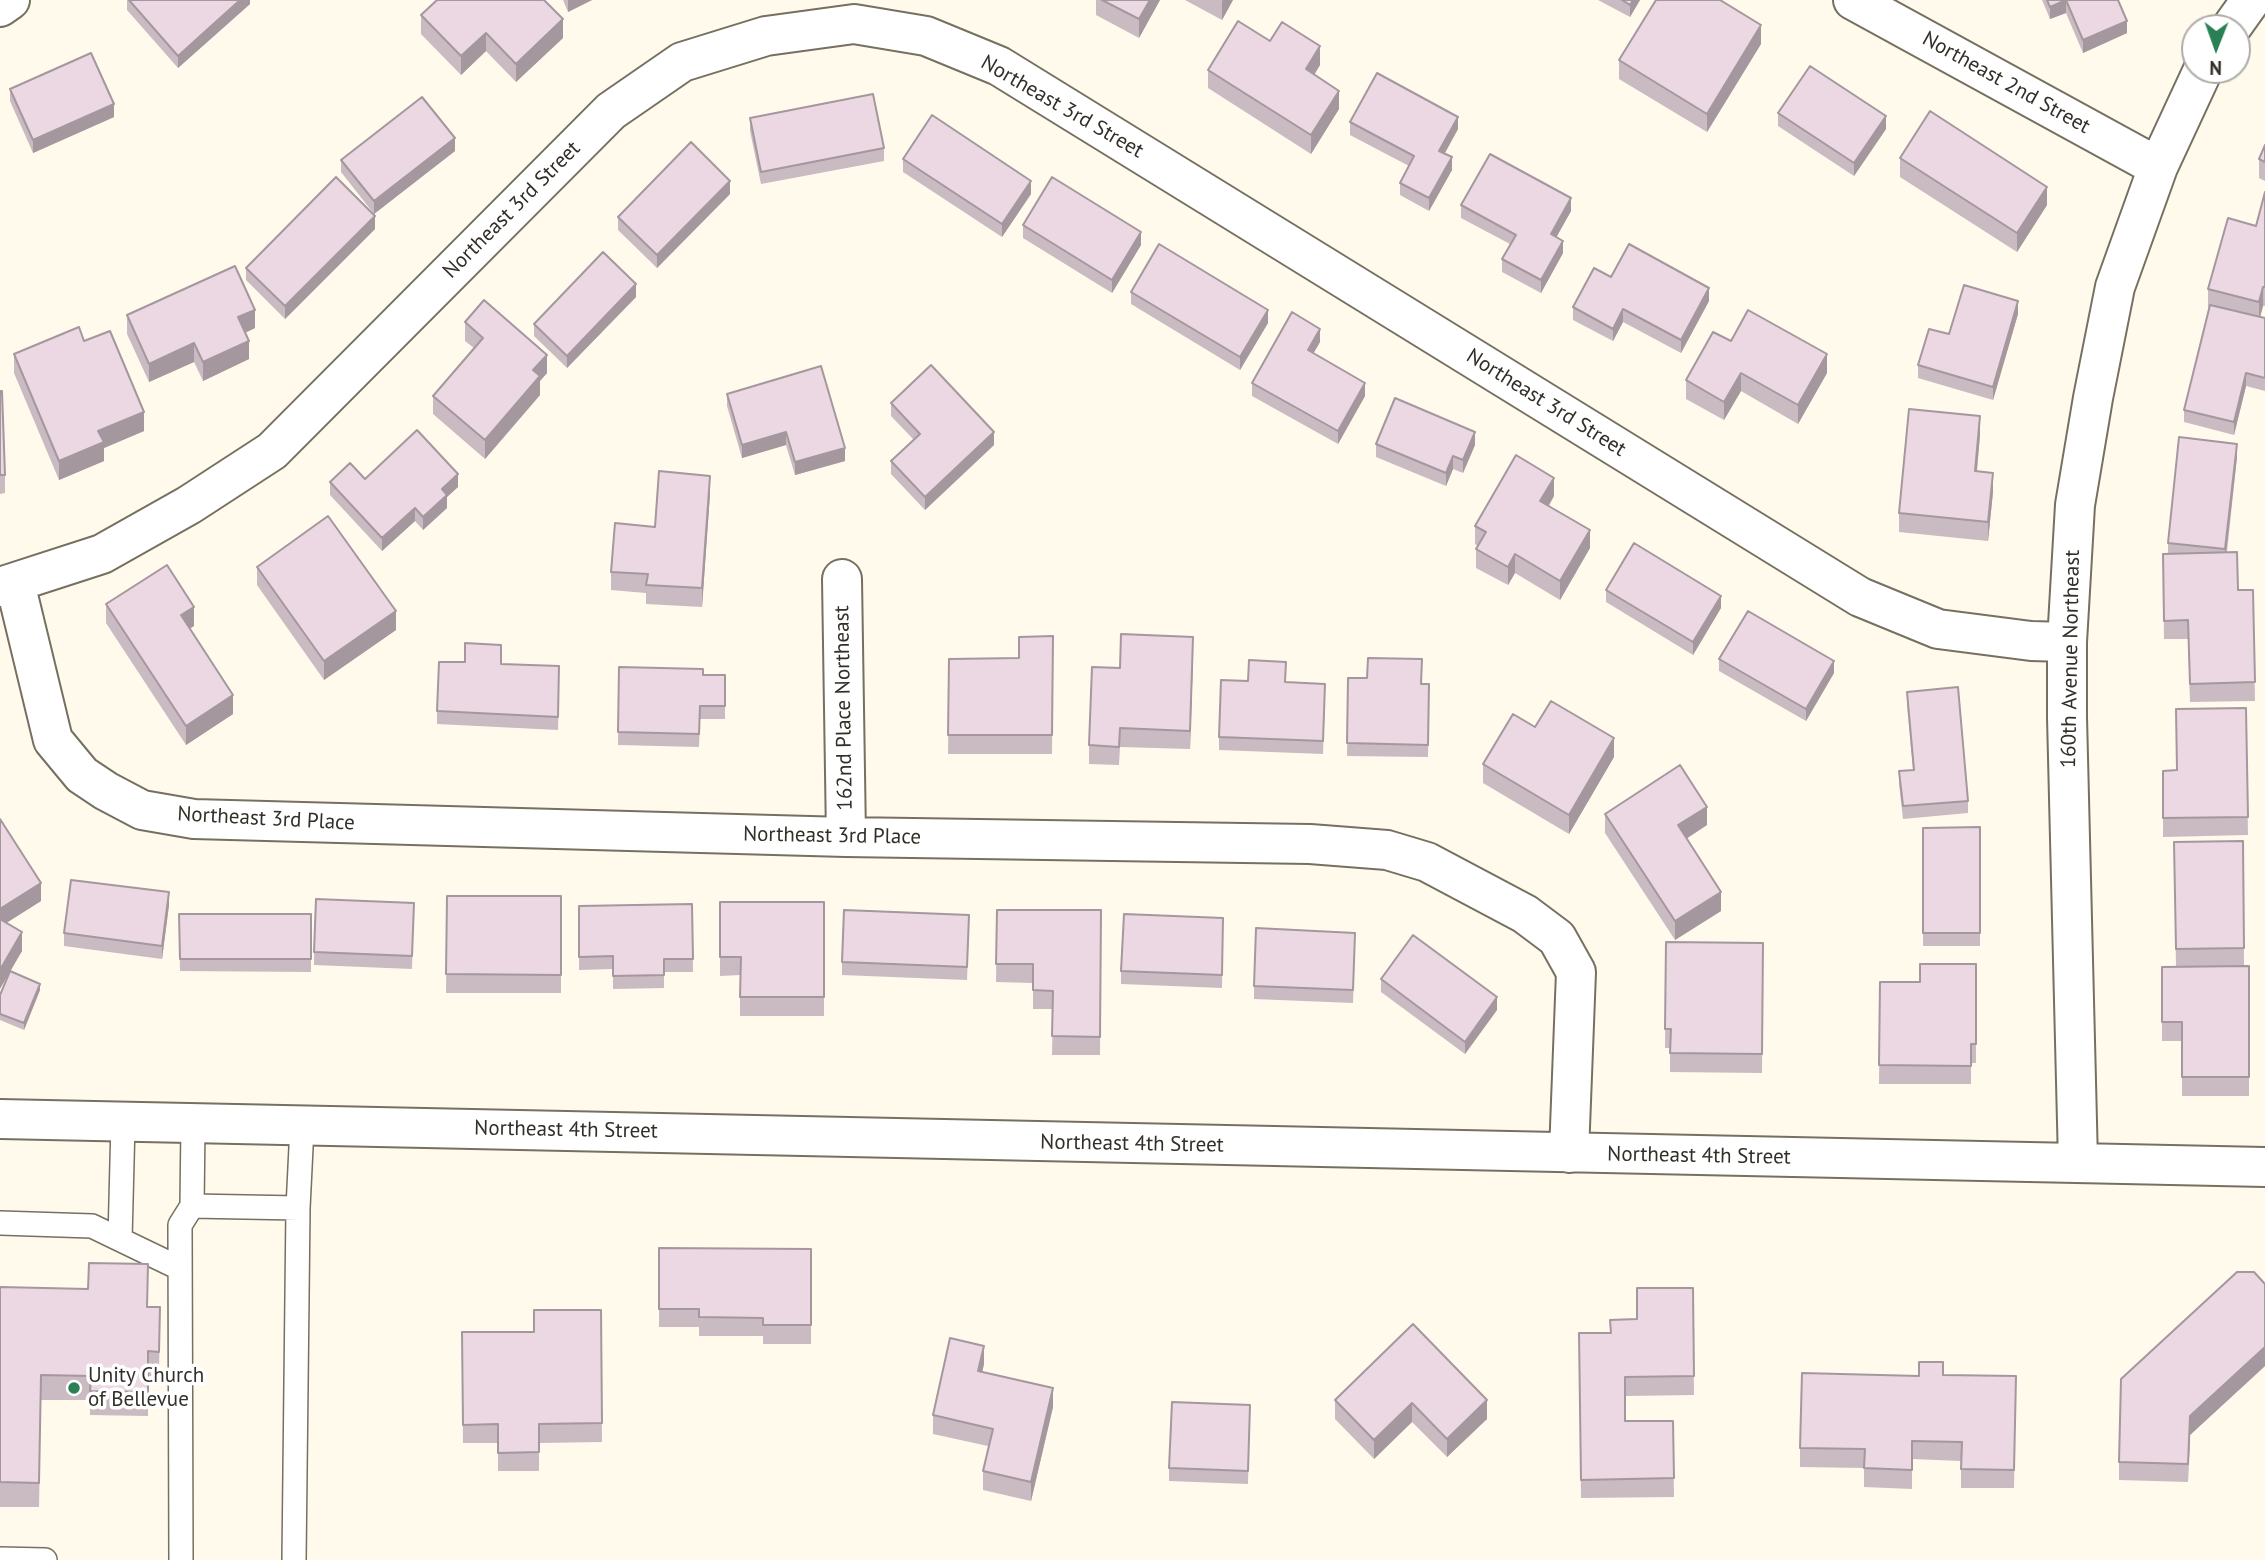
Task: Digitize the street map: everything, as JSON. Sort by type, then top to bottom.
[{"type":"street","points":[[0,7],[10,0]]},
{"type":"street","name":"Northeast 2nd Street","points":[[1853,0],[2158,167]]},
{"type":"street","name":"Northeast 3rd Street","points":[[8,585],[102,554],[189,505],[272,451],[611,111],[682,62],[766,36],[854,24],[926,36],[999,66],[1860,597],[1938,629],[2031,641],[2067,642]]},
{"type":"street","name":"160th Avenue Northeast","points":[[2078,1162],[2067,717],[2067,642],[2075,505],[2115,287],[2158,167],[2197,84]]},
{"type":"street","name":"162nd Place Northeast","points":[[842,579],[846,837]]},
{"type":"street","name":"Northeast 3rd Place","points":[[8,585],[53,740],[82,775],[106,792],[142,810],[194,819],[846,837],[1310,844],[1387,850],[1427,862],[1525,914],[1557,938],[1576,972],[1569,1153]]},
{"type":"street","name":"Northeast 4th Street","points":[[0,1119],[2265,1167]]},
{"type":"lane","points":[[120,1240],[123,1123]]},
{"type":"lane","points":[[181,1560],[180,1225],[192,1206],[193,1125]]},
{"type":"lane","points":[[294,1560],[298,1208],[302,1127]]},
{"type":"lane","points":[[192,1206],[298,1208]]},
{"type":"lane","points":[[0,1223],[92,1226],[179,1268]]},
{"type":"lane","points":[[0,1559],[45,1560]]},
{"type":"building","points":[[129,0],[240,0],[178,56]]},
{"type":"building","points":[[437,0],[544,0],[563,19],[516,64],[486,33],[461,56],[421,15]]},
{"type":"building","points":[[1102,0],[1150,0],[1139,19]]},
{"type":"building","points":[[1656,0],[1720,0],[1761,25],[1707,114],[1619,60]]},
{"type":"building","points":[[2047,0],[2066,0],[2050,7]]},
{"type":"building","points":[[2066,0],[2118,0],[2127,21],[2083,40]]},
{"type":"building","points":[[1238,21],[1270,41],[1282,22],[1320,46],[1306,69],[1339,91],[1311,135],[1208,70]]},
{"type":"building","points":[[91,53],[114,104],[33,140],[10,89]]},
{"type":"building","points":[[1810,66],[1886,116],[1854,163],[1778,113]]},
{"type":"building","points":[[1377,73],[1458,117],[1439,151],[1452,157],[1429,198],[1400,183],[1414,156],[1350,122]]},
{"type":"building","points":[[873,94],[884,148],[761,172],[750,118]]},
{"type":"building","points":[[422,97],[455,138],[374,201],[341,160]]},
{"type":"building","points":[[1930,111],[2047,187],[2017,233],[1900,158]]},
{"type":"building","points":[[932,115],[1031,181],[1002,224],[903,159]]},
{"type":"building","points":[[691,142],[730,181],[657,255],[618,217]]},
{"type":"building","points":[[2265,145],[2265,162],[2259,159]]},
{"type":"building","points":[[1490,154],[1571,198],[1551,234],[1563,241],[1541,280],[1502,259],[1516,235],[1461,205]]},
{"type":"building","points":[[336,177],[375,216],[285,306],[246,268]]},
{"type":"building","points":[[1052,177],[1141,232],[1112,280],[1023,225]]},
{"type":"building","points":[[2265,192],[2265,287],[2259,302],[2208,289],[2228,218],[2256,226]]},
{"type":"building","points":[[1159,244],[1268,310],[1240,357],[1131,292]]},
{"type":"building","points":[[1629,244],[1709,288],[1681,340],[1623,309],[1613,329],[1573,307],[1594,268],[1611,277]]},
{"type":"building","points":[[603,252],[636,284],[567,356],[534,324]]},
{"type":"building","points":[[235,266],[255,310],[238,317],[249,341],[203,362],[194,343],[149,364],[127,315]]},
{"type":"building","points":[[1964,285],[2018,301],[1993,387],[1918,365],[1929,329],[1949,334]]},
{"type":"building","points":[[484,300],[547,355],[533,370],[540,376],[485,440],[433,396],[483,338],[465,322]]},
{"type":"building","points":[[2210,305],[2265,318],[2265,378],[2246,373],[2234,422],[2184,410]]},
{"type":"building","points":[[1748,310],[1827,354],[1798,405],[1741,373],[1724,402],[1686,380],[1713,332],[1731,341]]},
{"type":"building","points":[[1292,312],[1320,329],[1308,350],[1365,383],[1338,431],[1252,383]]},
{"type":"building","points":[[79,327],[84,341],[110,331],[144,412],[98,431],[104,442],[59,461],[14,354]]},
{"type":"building","points":[[931,365],[994,432],[925,497],[891,461],[920,434],[891,403]]},
{"type":"building","points":[[821,366],[845,448],[795,462],[786,432],[742,445],[727,394]]},
{"type":"building","points":[[2,391],[5,475],[0,475]]},
{"type":"building","points":[[1395,398],[1475,432],[1463,460],[1453,456],[1446,473],[1376,444]]},
{"type":"building","points":[[1909,409],[1980,416],[1975,471],[1993,473],[1988,522],[1899,513]]},
{"type":"building","points":[[417,430],[458,474],[442,489],[447,495],[423,517],[415,508],[382,538],[330,482],[350,463],[365,479]]},
{"type":"building","points":[[2179,437],[2237,444],[2225,549],[2168,543]]},
{"type":"building","points":[[1516,455],[1554,478],[1540,501],[1590,530],[1560,581],[1515,554],[1508,567],[1476,549],[1486,532],[1475,526]]},
{"type":"building","points":[[659,471],[710,476],[702,588],[646,585],[648,574],[611,572],[615,523],[655,527]]},
{"type":"building","points":[[328,516],[396,611],[324,661],[257,567]]},
{"type":"building","points":[[1634,543],[1721,596],[1693,642],[1606,590]]},
{"type":"building","points":[[2237,552],[2238,590],[2253,590],[2255,682],[2190,684],[2188,620],[2164,621],[2163,554]]},
{"type":"building","points":[[167,565],[194,607],[181,615],[233,695],[186,726],[106,604]]},
{"type":"building","points":[[1748,611],[1834,661],[1806,709],[1719,659]]},
{"type":"building","points":[[1121,634],[1193,637],[1190,731],[1120,728],[1119,747],[1089,745],[1092,667],[1120,668]]},
{"type":"building","points":[[1053,636],[1052,735],[948,735],[949,659],[1019,658],[1019,637]]},
{"type":"building","points":[[465,643],[501,645],[501,664],[559,666],[558,717],[437,711],[439,662],[465,662]]},
{"type":"building","points":[[1368,658],[1422,659],[1421,684],[1429,684],[1428,745],[1347,743],[1348,678],[1367,678]]},
{"type":"building","points":[[1249,660],[1286,662],[1285,682],[1325,684],[1323,741],[1219,737],[1221,680],[1248,681]]},
{"type":"building","points":[[619,667],[703,669],[703,675],[725,675],[725,706],[700,706],[699,734],[618,732]]},
{"type":"building","points":[[1958,687],[1968,801],[1903,806],[1899,771],[1914,770],[1907,692]]},
{"type":"building","points":[[1551,701],[1614,738],[1569,815],[1483,764],[1513,714],[1535,727]]},
{"type":"building","points":[[2246,708],[2248,817],[2163,818],[2163,771],[2177,770],[2176,709]]},
{"type":"building","points":[[1680,765],[1707,807],[1678,825],[1721,892],[1675,921],[1605,814]]},
{"type":"building","points":[[0,819],[41,883],[0,909]]},
{"type":"building","points":[[1980,827],[1980,933],[1923,933],[1923,828]]},
{"type":"building","points":[[2243,841],[2244,948],[2176,949],[2174,842]]},
{"type":"building","points":[[71,880],[169,892],[162,946],[64,933]]},
{"type":"building","points":[[447,896],[561,896],[561,975],[446,974]]},
{"type":"building","points":[[316,899],[414,903],[412,956],[314,952]]},
{"type":"building","points":[[720,902],[824,902],[824,997],[740,997],[741,957],[720,957]]},
{"type":"building","points":[[692,904],[693,959],[664,959],[664,975],[613,976],[613,956],[579,957],[579,906]]},
{"type":"building","points":[[844,910],[969,915],[967,967],[842,962]]},
{"type":"building","points":[[997,910],[1101,910],[1100,1037],[1052,1036],[1053,991],[1033,990],[1033,964],[996,964]]},
{"type":"building","points":[[179,914],[311,914],[311,959],[180,959]]},
{"type":"building","points":[[1124,914],[1223,918],[1222,975],[1121,971]]},
{"type":"building","points":[[0,919],[22,932],[0,970]]},
{"type":"building","points":[[1256,928],[1355,933],[1353,990],[1254,986]]},
{"type":"building","points":[[1413,935],[1497,997],[1465,1042],[1381,979]]},
{"type":"building","points":[[1666,942],[1763,943],[1762,1054],[1670,1053],[1671,1029],[1665,1029]]},
{"type":"building","points":[[1920,964],[1976,964],[1976,1044],[1971,1044],[1971,1066],[1879,1065],[1880,982],[1920,982]]},
{"type":"building","points":[[2249,966],[2249,1077],[2182,1077],[2182,1022],[2162,1022],[2162,967]]},
{"type":"building","points":[[10,971],[40,984],[24,1023],[0,1014],[0,995]]},
{"type":"building","points":[[659,1248],[811,1249],[811,1325],[763,1325],[763,1318],[699,1317],[699,1309],[659,1309]]},
{"type":"building","name":"Unity Church of Bellevue","points":[[89,1263],[148,1264],[147,1307],[160,1307],[159,1352],[148,1351],[148,1392],[90,1391],[91,1376],[41,1375],[39,1483],[0,1482],[0,1287],[88,1289]]},
{"type":"building","points":[[2237,1272],[2254,1272],[2265,1284],[2265,1347],[2190,1416],[2188,1464],[2119,1462],[2121,1379]]},
{"type":"building","points":[[1637,1288],[1693,1288],[1694,1376],[1625,1377],[1625,1421],[1673,1421],[1674,1478],[1581,1480],[1579,1333],[1611,1333],[1610,1320],[1637,1319]]},
{"type":"building","points":[[534,1310],[601,1310],[602,1423],[539,1424],[539,1452],[498,1453],[498,1424],[463,1425],[462,1332],[534,1332]]},
{"type":"building","points":[[1413,1324],[1487,1400],[1447,1439],[1412,1403],[1374,1440],[1335,1400]]},
{"type":"building","points":[[950,1338],[984,1346],[978,1371],[1053,1388],[1031,1482],[983,1471],[993,1429],[933,1415]]},
{"type":"building","points":[[1919,1362],[1943,1362],[1943,1375],[2016,1376],[2014,1470],[1961,1469],[1962,1442],[1912,1441],[1912,1470],[1864,1468],[1865,1449],[1800,1448],[1802,1373],[1919,1376]]},
{"type":"building","points":[[1172,1402],[1250,1405],[1248,1471],[1169,1468]]},
{"type":"place","name":"Unity Church of Bellevue","points":[[74,1388]]}]
